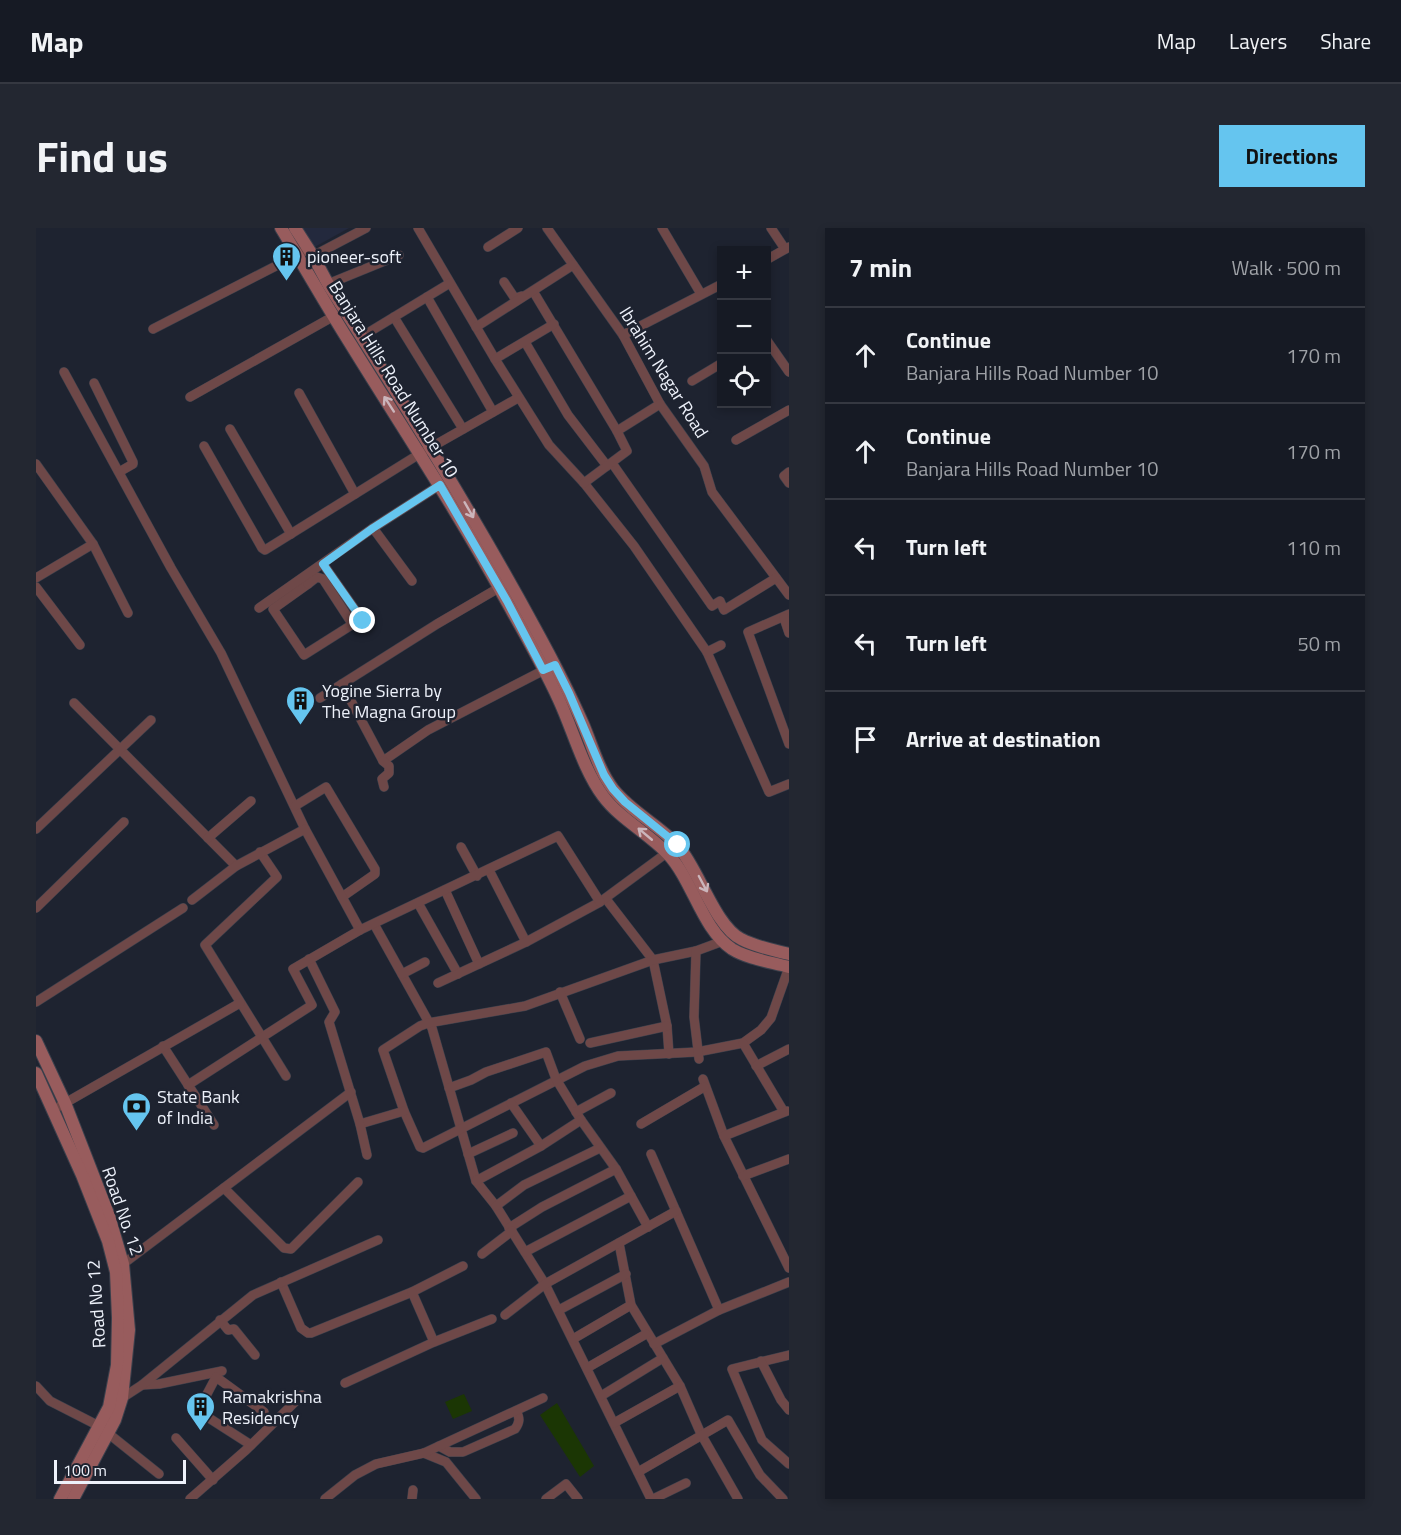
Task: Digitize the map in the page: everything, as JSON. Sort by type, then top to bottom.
[{"type":"main road","name":"Banjara Hills Road Number 10","points":[[281,228],[307,254],[328,284],[425,450],[440,485],[505,585]]},
{"type":"main road","name":"Banjara Hills Road Number 10","points":[[295,228],[334,316],[425,450],[451,479],[549,668],[569,693],[604,775],[613,789],[625,802],[678,845],[732,932],[753,944],[789,954]]},
{"type":"main road","name":"Banjara Hills Road Number 10","points":[[549,668],[558,698],[593,781],[604,797],[617,811],[667,853],[679,868],[709,923],[723,941],[741,952],[789,967]]},
{"type":"main road","name":"Road No. 12","points":[[36,1041],[65,1103],[108,1216],[123,1264],[129,1330],[122,1398],[73,1499]]},
{"type":"main road","name":"Road No 12","points":[[37,1077],[72,1148],[108,1241],[116,1272],[118,1318],[116,1377],[104,1431],[60,1499]]},
{"type":"street","points":[[153,329],[366,228]]},
{"type":"street","points":[[418,228],[518,398],[549,445],[584,483],[634,546],[707,652],[770,792],[789,784]]},
{"type":"street","points":[[488,247],[518,228]]},
{"type":"street","name":"Ibrahim Nagar Road","points":[[547,228],[623,334],[660,404],[704,466],[712,492],[789,595]]},
{"type":"street","points":[[662,228],[701,294]]},
{"type":"street","points":[[771,228],[787,248],[771,257]]},
{"type":"street","points":[[328,284],[399,255]]},
{"type":"street","points":[[476,327],[572,263]]},
{"type":"street","points":[[504,282],[514,297],[520,297],[572,263]]},
{"type":"street","points":[[361,337],[450,283]]},
{"type":"street","points":[[623,334],[717,286]]},
{"type":"street","points":[[533,291],[627,451],[584,483]]},
{"type":"street","points":[[427,297],[493,412]]},
{"type":"street","points":[[190,397],[334,316]]},
{"type":"street","points":[[394,317],[463,429]]},
{"type":"street","points":[[495,359],[554,324]]},
{"type":"street","points":[[525,342],[568,415],[609,465],[712,606],[720,601],[724,610],[776,578]]},
{"type":"street","points":[[771,346],[789,372]]},
{"type":"street","points":[[692,381],[717,366]]},
{"type":"street","points":[[64,372],[171,568],[221,653],[306,829],[360,930]]},
{"type":"street","points":[[94,384],[133,462],[133,465],[119,472]]},
{"type":"street","points":[[299,393],[355,494]]},
{"type":"street","points":[[204,446],[265,550],[425,450],[518,398]]},
{"type":"street","points":[[616,431],[660,404]]},
{"type":"street","points":[[735,440],[789,410]]},
{"type":"street","points":[[230,429],[291,534]]},
{"type":"street","points":[[36,464],[93,544],[128,613]]},
{"type":"street","points":[[359,622],[307,655],[302,653],[273,609],[323,564],[373,528],[440,485]]},
{"type":"street","points":[[373,528],[412,581]]},
{"type":"street","points":[[36,578],[93,544]]},
{"type":"street","points":[[323,564],[359,622]]},
{"type":"street","points":[[259,609],[306,581],[317,577],[322,579],[359,622]]},
{"type":"street","points":[[320,698],[437,624],[505,585]]},
{"type":"street","points":[[36,587],[80,645]]},
{"type":"street","points":[[789,633],[786,616],[748,632],[789,744]]},
{"type":"street","points":[[707,652],[721,645]]},
{"type":"street","points":[[383,761],[428,730],[549,668]]},
{"type":"street","points":[[342,684],[383,761],[389,766],[389,773],[382,779],[384,787]]},
{"type":"street","points":[[74,703],[236,866]]},
{"type":"street","points":[[36,829],[151,720]]},
{"type":"street","points":[[295,806],[326,787],[375,869],[375,874],[342,897]]},
{"type":"street","points":[[208,838],[252,801]]},
{"type":"street","points":[[36,908],[124,822]]},
{"type":"street","points":[[192,900],[236,866],[306,829]]},
{"type":"street","points":[[188,1085],[312,1005],[293,969],[360,930],[558,836],[603,900],[653,960],[667,1026],[669,1054]]},
{"type":"street","points":[[438,983],[525,942],[603,900],[678,845]]},
{"type":"street","points":[[461,847],[477,876]]},
{"type":"street","points":[[260,852],[277,877],[205,945],[286,1076]]},
{"type":"street","points":[[489,870],[525,942]]},
{"type":"street","points":[[445,890],[479,964]]},
{"type":"street","points":[[418,903],[458,974]]},
{"type":"street","points":[[36,1002],[183,908]]},
{"type":"street","points":[[374,924],[432,1028],[476,1181],[496,1206],[545,1284],[652,1499],[686,1483]]},
{"type":"street","points":[[723,941],[696,951],[653,960],[525,1006],[428,1023],[383,1050],[417,1142],[423,1148],[585,1066],[618,1056],[669,1054],[698,1056],[743,1043],[761,1030],[771,1018],[789,967]]},
{"type":"street","points":[[696,951],[694,1017],[698,1056]]},
{"type":"street","points":[[309,959],[335,1012],[329,1022],[351,1092],[367,1155]]},
{"type":"street","points":[[402,974],[425,962]]},
{"type":"street","points":[[560,992],[580,1039]]},
{"type":"street","points":[[53,1110],[240,1003]]},
{"type":"street","points":[[590,1042],[667,1026]]},
{"type":"street","points":[[724,1136],[786,1112],[743,1043]]},
{"type":"street","points":[[163,1046],[214,1125]]},
{"type":"street","points":[[756,1066],[789,1049]]},
{"type":"street","points":[[449,1088],[486,1072],[546,1052],[556,1079],[578,1116],[616,1169],[648,1227]]},
{"type":"street","points":[[641,1124],[703,1083],[724,1136],[789,1268]]},
{"type":"street","points":[[123,1264],[351,1092]]},
{"type":"street","points":[[476,1181],[541,1146],[611,1093]]},
{"type":"street","points":[[511,1103],[541,1146]]},
{"type":"street","points":[[360,1124],[404,1111]]},
{"type":"street","points":[[468,1154],[513,1133]]},
{"type":"street","points":[[496,1206],[524,1185],[600,1148]]},
{"type":"street","points":[[651,1154],[719,1310]]},
{"type":"street","points":[[743,1176],[789,1159]]},
{"type":"street","points":[[482,1254],[511,1229],[542,1208],[616,1169]]},
{"type":"street","points":[[224,1188],[284,1248],[291,1249],[358,1182]]},
{"type":"street","points":[[525,1252],[631,1196]]},
{"type":"street","points":[[505,1315],[545,1284],[676,1211]]},
{"type":"street","points":[[122,1398],[142,1385],[253,1294],[378,1240]]},
{"type":"street","points":[[619,1243],[631,1305],[646,1334],[680,1386],[701,1434],[738,1499]]},
{"type":"street","points":[[281,1282],[301,1328],[308,1333],[412,1292],[463,1266]]},
{"type":"street","points":[[559,1310],[626,1274]]},
{"type":"street","points":[[654,1344],[719,1310],[789,1282]]},
{"type":"street","points":[[412,1292],[434,1342]]},
{"type":"street","points":[[573,1339],[631,1305]]},
{"type":"street","points":[[345,1383],[434,1342],[492,1319]]},
{"type":"street","points":[[220,1320],[228,1330],[234,1329],[255,1355]]},
{"type":"street","points":[[587,1368],[646,1334]]},
{"type":"street","points":[[789,1355],[732,1369],[762,1440],[789,1464]]},
{"type":"street","points":[[601,1396],[663,1358]]},
{"type":"street","points":[[761,1361],[781,1400],[789,1410]]},
{"type":"street","points":[[142,1385],[159,1384],[222,1371]]},
{"type":"street","points":[[251,1445],[198,1410],[216,1377],[270,1416]]},
{"type":"street","points":[[36,1386],[50,1401],[104,1431],[159,1474]]},
{"type":"street","points":[[614,1423],[680,1386]]},
{"type":"street","points":[[190,1499],[251,1445],[270,1416],[302,1395]]},
{"type":"street","points":[[325,1499],[355,1475],[376,1464],[424,1453],[543,1398]]},
{"type":"street","points":[[439,1446],[450,1452],[463,1452],[515,1429],[519,1423],[516,1411]]},
{"type":"street","points":[[638,1472],[728,1420],[760,1475],[783,1499]]},
{"type":"street","points":[[176,1438],[213,1480]]},
{"type":"street","points":[[424,1453],[446,1462],[476,1499]]},
{"type":"street","points":[[546,1499],[566,1484],[578,1499]]},
{"type":"shaded area","points":[[298,228],[349,228],[311,249]]},
{"type":"green space","points":[[464,1394],[472,1411],[453,1419],[445,1402]]},
{"type":"green space","points":[[557,1403],[594,1466],[580,1477],[540,1415]]},
{"type":"place","name":"pioneer-soft","points":[[286,282]]},
{"type":"place","name":"Yogine Sierra by The Magna Group","points":[[301,726]]},
{"type":"place","name":"State Bank of India","points":[[136,1132]]},
{"type":"place","name":"Ramakrishna Residency","points":[[201,1432]]},
{"type":"route","points":[[363,621],[323,564],[373,528],[440,485],[507,601],[543,670],[555,665],[604,775],[613,789],[625,802],[678,845]]}]
